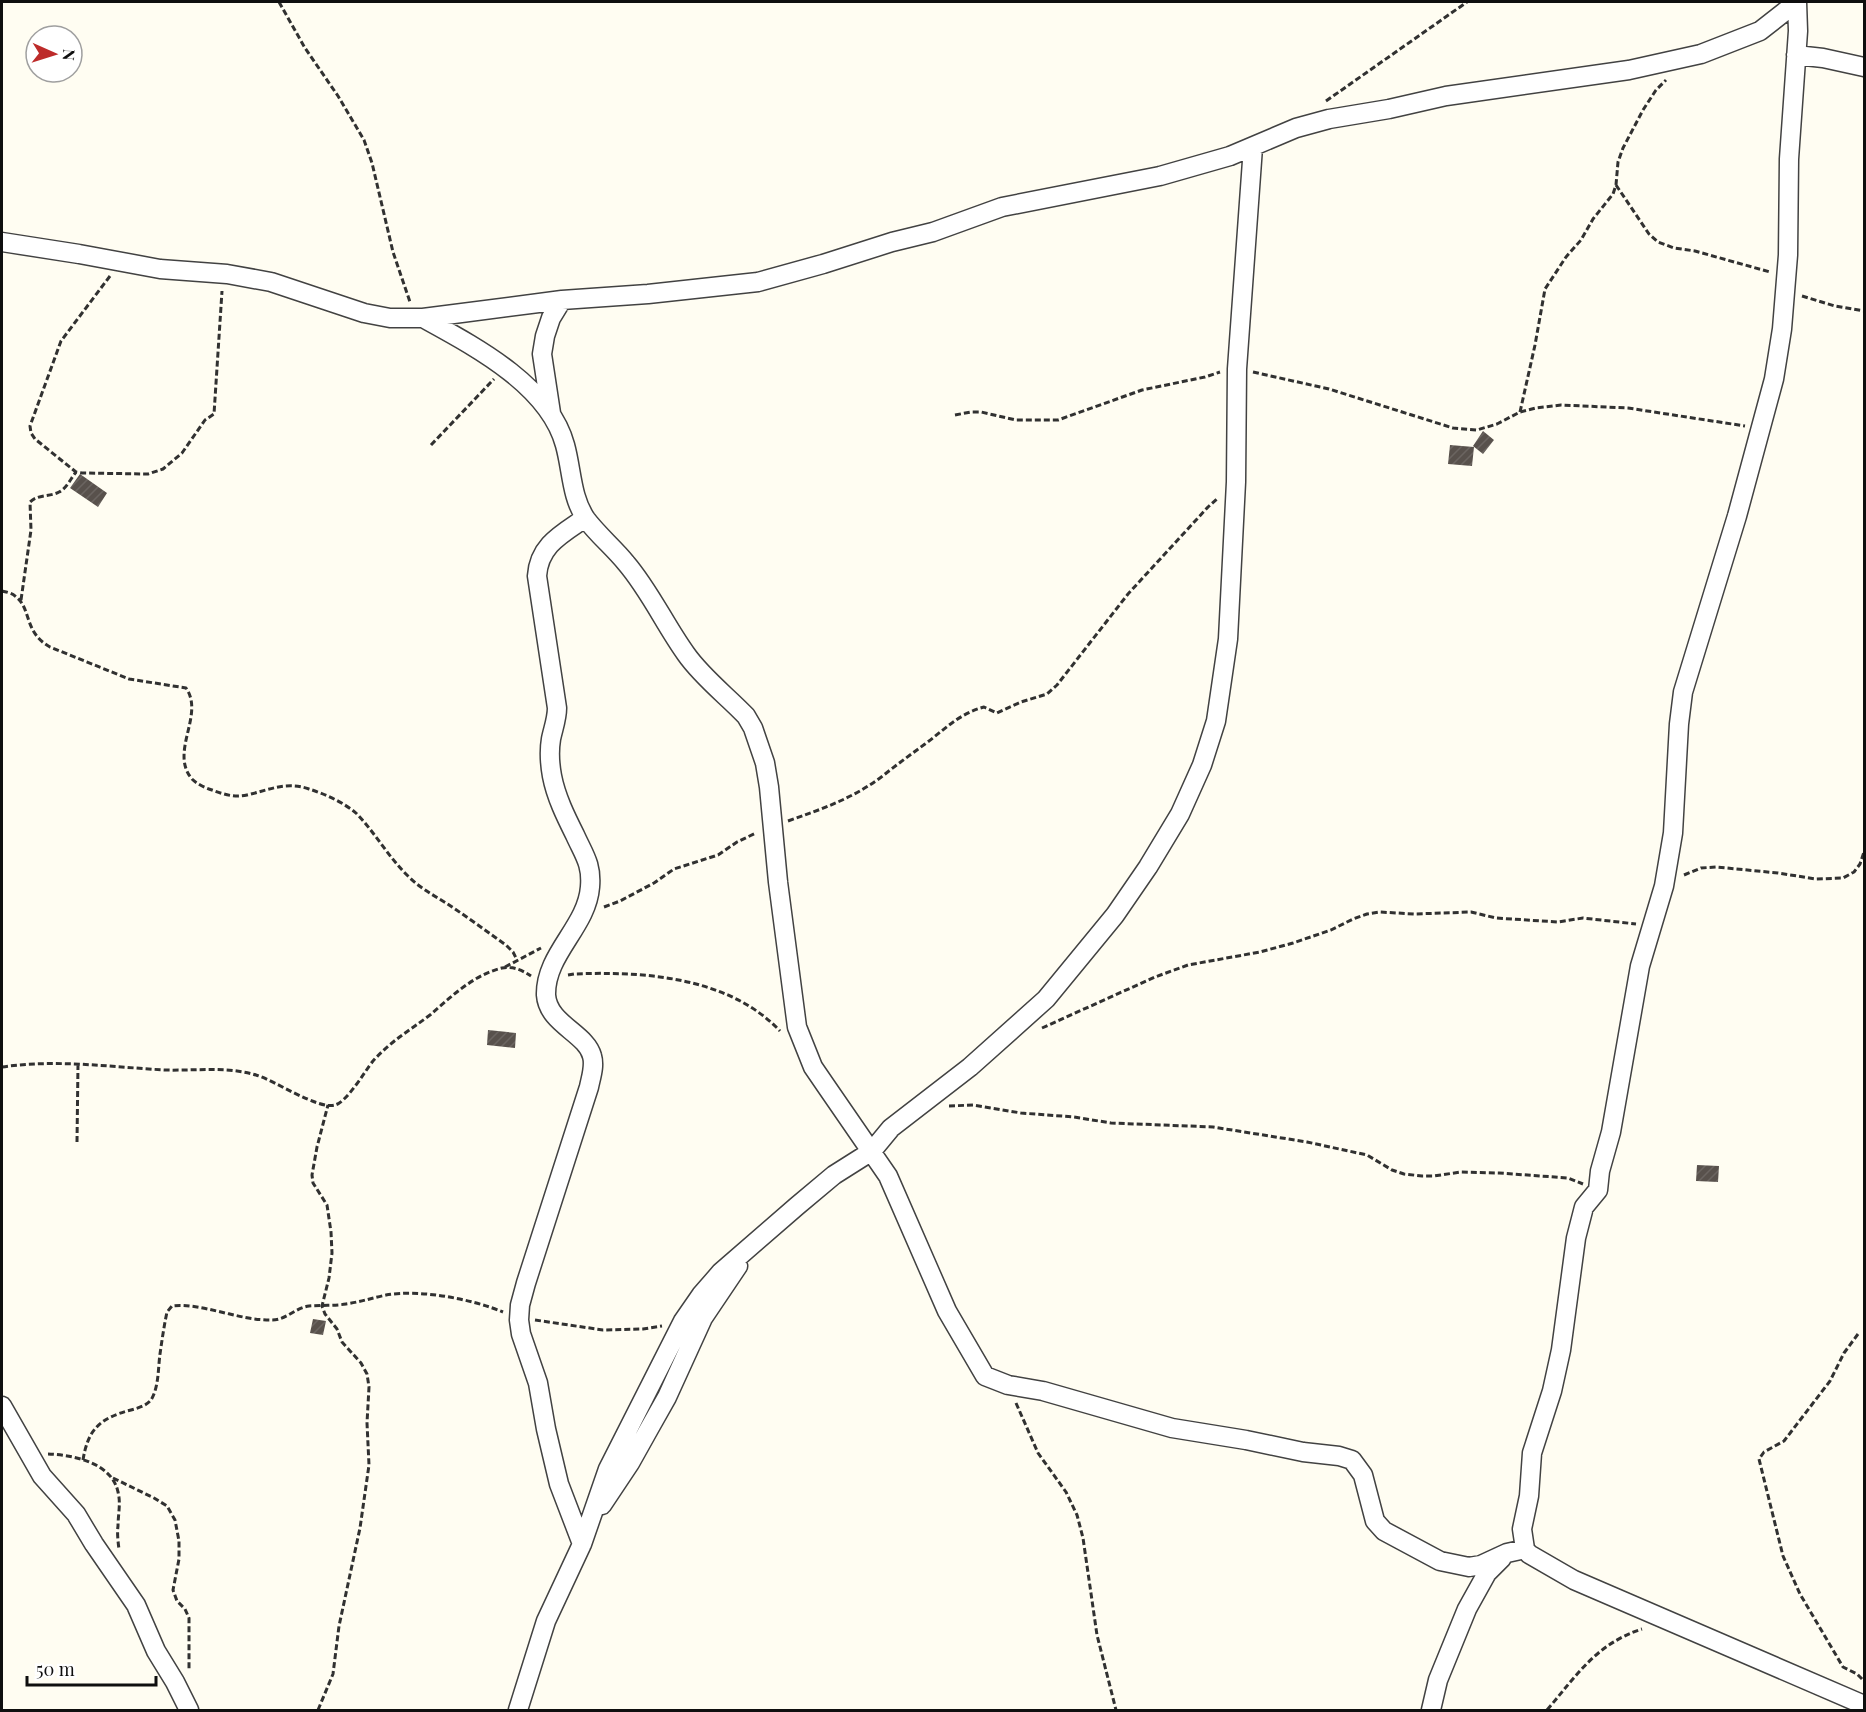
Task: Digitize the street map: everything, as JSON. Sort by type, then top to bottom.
[{"type":"street","points":[[1431,1710],[1438,1680],[1467,1609],[1487,1573],[1516,1551],[1522,1529],[1529,1496],[1532,1453],[1552,1391],[1561,1350],[1576,1238],[1584,1208],[1598,1190],[1600,1171],[1611,1132],[1641,966],[1664,886],[1673,833],[1683,692],[1737,516],[1774,379],[1782,329],[1786,282],[1790,215],[1789,159],[1798,31],[1797,2]]},
{"type":"street","points":[[2,242],[160,269],[227,274],[281,285],[364,313],[390,318],[418,318],[562,300],[648,294],[758,282],[933,232],[1002,207],[1160,176],[1230,156],[1296,128],[1329,119],[1446,96],[1629,70],[1701,54],[1760,31],[1797,2]]},
{"type":"street","points":[[1796,55],[1864,67]]},
{"type":"street","points":[[582,1544],[608,1469],[683,1321],[701,1295],[721,1272],[834,1175],[872,1151],[891,1128],[970,1067],[1046,999],[1115,915],[1180,814],[1202,765],[1216,721],[1228,639],[1236,482],[1237,369],[1253,147]]},
{"type":"street","points":[[562,300],[551,318],[542,354],[551,413],[565,444],[572,486],[585,518],[627,563],[687,656],[746,716],[753,728],[765,763],[769,787],[797,1027],[813,1067],[839,1108],[888,1176],[916,1243],[956,1328],[985,1376],[1000,1383],[1043,1391],[1172,1428],[1352,1460],[1363,1475],[1375,1521],[1384,1531],[1426,1555],[1454,1565],[1469,1567],[1481,1565],[1516,1551],[1529,1554],[1574,1580],[1864,1705]]},
{"type":"street","points":[[418,318],[473,346],[506,369],[551,413]]},
{"type":"street","points":[[582,1544],[559,1484],[539,1390],[521,1334],[519,1320],[520,1305],[526,1283],[589,1087],[593,1068],[592,1055],[588,1047],[549,1008],[547,988],[564,943],[583,914],[590,888],[591,872],[588,860],[564,812],[552,775],[551,740],[558,708],[537,576],[542,554],[558,537],[585,518]]},
{"type":"street","points":[[518,1710],[546,1621],[582,1544],[605,1500],[649,1430],[704,1318],[730,1280],[746,1251]]},
{"type":"street","points":[[2,1406],[42,1476],[76,1514],[136,1605],[160,1659],[187,1704]]},
{"type":"path","points":[[279,2],[305,48],[338,96],[364,140],[393,252],[418,318]]},
{"type":"path","points":[[1322,104],[1467,2]]},
{"type":"path","points":[[1520,412],[1545,289],[1607,202],[1616,185],[1618,162],[1623,148],[1643,110],[1656,90],[1668,78]]},
{"type":"path","points":[[1616,185],[1649,234],[1658,242],[1674,248],[1695,251],[1786,282],[1805,297],[1835,306],[1864,311]]},
{"type":"path","points":[[120,262],[61,341],[30,426],[35,439],[76,472],[93,474],[156,472],[174,462],[201,424],[214,414],[221,297],[227,274]]},
{"type":"path","points":[[431,445],[506,369]]},
{"type":"path","points":[[955,415],[981,412],[1016,420],[1058,420],[1142,390],[1237,369],[1329,389],[1454,428],[1477,430],[1497,424],[1520,412],[1562,405],[1629,408],[1761,428]]},
{"type":"path","points":[[21,602],[29,547],[30,502],[37,497],[58,493],[69,483],[76,472]]},
{"type":"path","points":[[602,908],[654,883],[674,869],[718,855],[737,842],[835,805],[850,797],[880,778],[955,720],[971,711],[984,707],[997,713],[1047,694],[1064,677],[1134,587],[1208,507],[1236,482]]},
{"type":"path","points":[[2,591],[15,595],[21,602],[35,636],[50,647],[129,679],[186,688],[191,695],[193,705],[184,760],[187,772],[194,781],[206,788],[230,796],[294,785],[335,800],[355,812],[390,857],[410,878],[506,945],[517,960]]},
{"type":"path","points":[[1664,886],[1691,871],[1716,867],[1816,879],[1843,878],[1854,872],[1864,852]]},
{"type":"path","points":[[1036,1031],[1177,969],[1293,943],[1331,930],[1353,919],[1380,912],[1414,914],[1471,912],[1496,918],[1558,922],[1583,918],[1652,927]]},
{"type":"path","points":[[504,968],[544,947],[564,943]]},
{"type":"path","points":[[2,1067],[26,1064],[78,1064],[168,1070],[222,1069],[263,1077],[303,1097],[334,1106],[340,1103],[380,1053],[399,1036],[429,1016],[449,997],[489,972],[504,968],[516,968],[547,988],[574,974],[626,972],[680,981],[733,996],[749,1005],[782,1033]]},
{"type":"path","points":[[77,1142],[78,1064]]},
{"type":"path","points":[[920,1105],[973,1105],[1112,1123],[1213,1127],[1307,1142],[1367,1155],[1392,1170],[1404,1174],[1434,1176],[1461,1172],[1557,1177],[1568,1178],[1598,1190]]},
{"type":"path","points":[[318,1710],[333,1674],[339,1626],[360,1528],[369,1465],[367,1374],[361,1363],[342,1342],[337,1329],[325,1314],[322,1306],[332,1254],[331,1233],[327,1205],[313,1183],[312,1175],[328,1106]]},
{"type":"path","points":[[83,1460],[86,1443],[94,1429],[103,1421],[141,1407],[150,1401],[157,1378],[167,1312],[172,1306],[193,1307],[251,1320],[275,1321],[308,1306],[342,1305],[387,1295],[409,1293],[475,1303],[519,1320],[548,1321],[603,1330],[643,1329],[683,1321]]},
{"type":"path","points":[[1858,1334],[1844,1353],[1830,1381],[1784,1441],[1764,1452],[1759,1459],[1783,1556],[1800,1594],[1843,1667],[1857,1674],[1864,1681]]},
{"type":"path","points":[[1000,1383],[1012,1395],[1038,1453],[1066,1492],[1077,1515],[1083,1538],[1097,1635],[1116,1710]]},
{"type":"path","points":[[30,1455],[59,1455],[83,1460],[102,1468],[113,1478],[167,1506],[175,1520],[179,1541],[179,1559],[173,1590],[177,1601],[185,1609],[189,1618],[187,1704]]},
{"type":"path","points":[[113,1478],[119,1493],[117,1528],[119,1551]]},
{"type":"path","points":[[1547,1710],[1575,1676],[1605,1646],[1623,1635],[1670,1620]]},
{"type":"building","points":[[1483,431],[1494,440],[1483,454],[1473,446]]},
{"type":"building","points":[[1450,445],[1474,447],[1472,466],[1448,464]]},
{"type":"building","points":[[80,474],[107,493],[98,507],[70,488]]},
{"type":"building","points":[[488,1030],[516,1033],[515,1048],[487,1045]]},
{"type":"building","points":[[1697,1165],[1719,1166],[1718,1182],[1696,1181]]},
{"type":"building","points":[[313,1319],[326,1321],[323,1335],[310,1333]]}]
